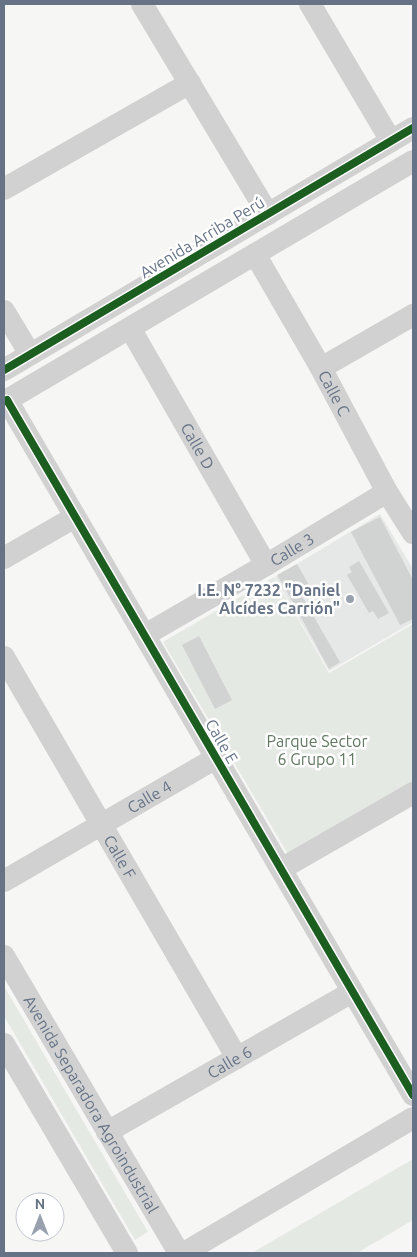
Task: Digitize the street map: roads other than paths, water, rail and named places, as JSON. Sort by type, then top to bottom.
[{"type":"street","points":[[142,4],[268,214]]},
{"type":"street","points":[[310,4],[391,141]]},
{"type":"street","points":[[4,189],[190,83]]},
{"type":"street","name":"Avenida Arriba Perú","points":[[4,370],[413,128]]},
{"type":"street","points":[[6,401],[413,161]]},
{"type":"street","name":"Calle C","points":[[255,254],[321,368],[387,492],[413,533]]},
{"type":"street","points":[[4,311],[30,354]]},
{"type":"street","points":[[321,368],[413,315]]},
{"type":"street","name":"Calle D","points":[[130,328],[266,565]]},
{"type":"street","name":"Calle E","points":[[6,401],[413,1095]]},
{"type":"street","name":"Calle 3","points":[[144,635],[266,565],[387,492]]},
{"type":"street","points":[[4,558],[75,517]]},
{"type":"street","name":"Calle F","points":[[4,657],[237,1058]]},
{"type":"street","name":"Calle 4","points":[[4,881],[216,758]]},
{"type":"street","points":[[281,870],[411,801]]},
{"type":"street","name":"Avenida Separadora Agroindustrial","points":[[4,956],[179,1253]]},
{"type":"street","name":"Calle 6","points":[[108,1132],[352,992]]},
{"type":"street","points":[[4,1044],[127,1253]]},
{"type":"street","points":[[184,1253],[413,1118]]},
{"type":"place","name":"I.E. N° 7232 \"Daniel Alcídes Carrión\"","points":[[350,599]]},
{"type":"park label","name":"Parque Sector 6 Grupo 11","points":[[317,750]]}]
